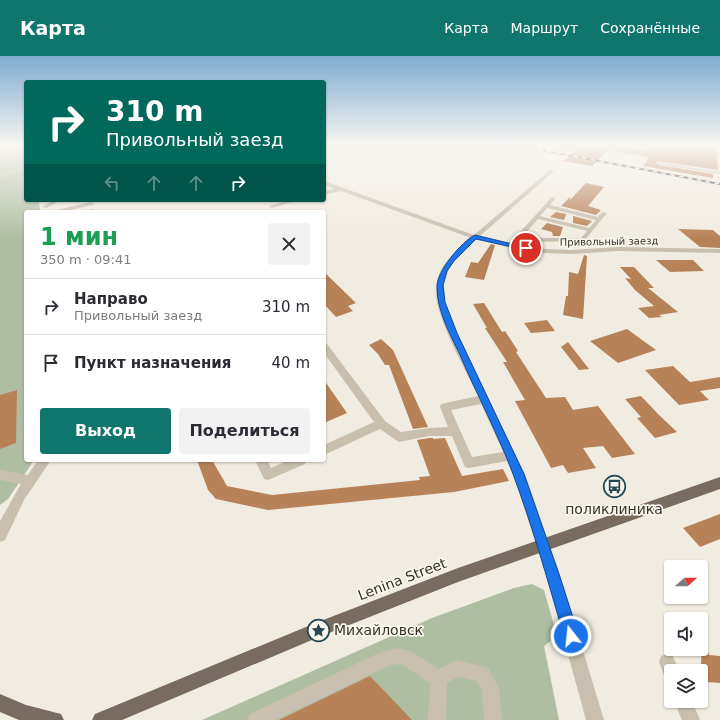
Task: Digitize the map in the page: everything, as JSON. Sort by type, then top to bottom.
[{"type":"main road","name":"Lenina Street","points":[[101,720],[318,630],[458,575],[720,483]]},
{"type":"main road","points":[[0,703],[40,718],[55,720]]},
{"type":"street","points":[[545,177],[475,237],[452,260],[444,271],[440,285],[441,302],[453,333],[519,474],[543,544],[595,720]]},
{"type":"street","name":"Привольный заезд","points":[[326,184],[475,237],[510,246],[542,251],[572,252],[618,249],[720,251]]},
{"type":"street","points":[[326,193],[341,189]]},
{"type":"street","points":[[510,246],[552,199]]},
{"type":"street","points":[[45,209],[55,202]]},
{"type":"street","points":[[272,206],[288,202]]},
{"type":"street","points":[[61,210],[92,204]]},
{"type":"street","points":[[546,206],[599,219]]},
{"type":"street","points":[[516,240],[582,240],[604,213]]},
{"type":"street","points":[[536,217],[591,230]]},
{"type":"street","points":[[326,349],[382,424],[399,437],[429,432],[455,431]]},
{"type":"street","points":[[484,399],[445,407],[469,463],[510,456]]},
{"type":"street","points":[[326,449],[382,424]]},
{"type":"street","points":[[0,518],[20,496],[44,462]]},
{"type":"street","points":[[262,462],[268,475],[297,462]]},
{"type":"street","points":[[0,475],[31,481]]},
{"type":"street","points":[[0,535],[20,496]]},
{"type":"street","points":[[256,720],[388,658],[398,656],[406,658],[439,679]]},
{"type":"street","points":[[439,679],[456,668],[482,674],[490,688],[493,720]]},
{"type":"street","points":[[437,720],[439,679]]},
{"type":"street","points":[[686,708],[691,720]]},
{"type":"green space","points":[[0,177],[24,177],[24,202],[39,202],[40,210],[24,210],[24,462],[33,462],[8,499],[0,505]]},
{"type":"green space","points":[[532,584],[544,590],[557,636],[544,646],[559,720],[202,720],[432,618],[514,588]]},
{"type":"building","points":[[586,183],[604,187],[588,206],[601,210],[596,215],[561,206],[570,197],[570,200]]},
{"type":"building","points":[[556,212],[566,214],[564,220],[550,217]]},
{"type":"building","points":[[573,216],[592,221],[587,226],[573,223]]},
{"type":"building","points":[[547,223],[563,227],[560,236],[553,236],[552,232],[541,229]]},
{"type":"building","points":[[678,229],[713,230],[720,236],[720,248],[700,247]]},
{"type":"building","points":[[491,244],[495,245],[484,280],[465,277],[471,262],[478,263]]},
{"type":"building","points":[[584,255],[587,256],[583,319],[563,315],[566,296],[568,296],[569,272],[578,274]]},
{"type":"building","points":[[656,260],[693,260],[704,271],[670,272]]},
{"type":"building","points":[[620,267],[634,267],[654,288],[648,288],[678,312],[659,315],[662,317],[649,318],[638,308],[654,306],[635,290],[625,278],[631,279]]},
{"type":"building","points":[[326,274],[356,303],[348,306],[353,311],[336,317],[326,306]]},
{"type":"building","points":[[484,303],[502,332],[505,331],[518,351],[516,352],[546,398],[565,397],[573,410],[598,406],[635,454],[612,458],[603,446],[583,448],[596,468],[568,473],[563,465],[551,468],[515,401],[525,400],[503,362],[507,362],[485,328],[487,328],[473,304]]},
{"type":"building","points":[[547,320],[555,331],[531,333],[524,323]]},
{"type":"building","points":[[627,329],[656,350],[618,363],[590,341]]},
{"type":"building","points":[[381,339],[393,350],[428,427],[413,429],[389,365],[385,365],[378,354],[369,345]]},
{"type":"building","points":[[568,342],[589,369],[579,370],[561,347]]},
{"type":"building","points":[[673,366],[690,382],[720,377],[720,388],[700,391],[709,400],[679,405],[645,370]]},
{"type":"building","points":[[326,383],[347,413],[326,422]]},
{"type":"building","points":[[17,390],[16,443],[0,449],[0,395]]},
{"type":"building","points":[[641,396],[677,432],[655,438],[637,418],[641,417],[625,399]]},
{"type":"building","points":[[445,438],[462,476],[503,469],[509,481],[454,492],[268,510],[216,499],[208,490],[198,462],[213,462],[227,486],[272,495],[420,480],[419,477],[430,476],[417,440]]},
{"type":"building","points":[[720,514],[720,539],[700,547],[683,528]]},
{"type":"building","points":[[708,652],[709,655],[720,656],[720,683],[708,682],[708,664],[701,664],[701,656],[708,656]]},
{"type":"building","points":[[370,676],[412,720],[279,720]]},
{"type":"railway","points":[[683,177],[720,184]]},
{"type":"place","name":"поликлиника","points":[[614,487]]},
{"type":"place","name":"Михайловск","points":[[318,630]]},
{"type":"route","points":[[526,248],[510,246],[475,237],[452,260],[444,271],[440,285],[441,302],[453,333],[519,474],[553,574],[571,636]]}]
